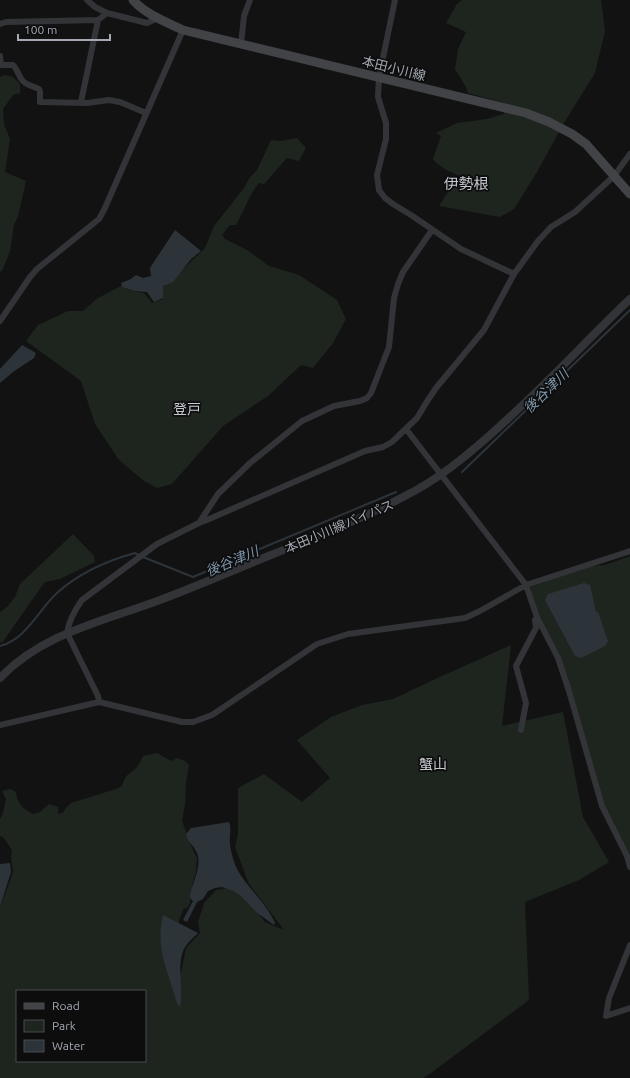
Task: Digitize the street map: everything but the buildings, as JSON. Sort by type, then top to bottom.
[{"type":"main road","name":"本田小川線","points":[[133,0],[136,4],[158,18],[183,30],[526,113],[549,122],[586,144],[630,194]]},
{"type":"street","points":[[88,0],[95,7],[107,13],[147,23],[158,18]]},
{"type":"street","points":[[240,44],[244,16],[250,0]]},
{"type":"street","points":[[395,0],[379,78],[378,96],[386,123],[386,138],[377,175],[379,190],[385,198],[393,204],[461,250],[514,274]]},
{"type":"street","points":[[0,24],[6,22],[98,20],[107,13]]},
{"type":"street","points":[[80,102],[98,20]]},
{"type":"street","points":[[0,321],[37,269],[99,219],[183,30]]},
{"type":"street","points":[[0,56],[1,65],[13,65],[16,67],[25,84],[39,89],[40,102],[109,100],[120,102],[146,113]]},
{"type":"street","points":[[99,702],[98,696],[67,633],[68,624],[74,611],[82,600],[157,544],[199,522],[207,520],[365,451],[383,447],[392,442],[417,418],[436,388],[484,330],[514,274],[532,249],[551,227],[575,212],[614,176],[630,154]]},
{"type":"street","points":[[199,522],[218,494],[268,447],[302,421],[334,406],[360,401],[367,398],[371,393],[389,347],[394,298],[398,284],[403,272],[432,230]]},
{"type":"street","name":"本田小川線バイパス","points":[[0,678],[24,657],[44,644],[67,633],[161,600],[342,526],[408,495],[442,475],[517,412],[630,299]]},
{"type":"street","points":[[406,429],[526,586],[537,617],[558,658],[602,806],[627,856],[630,867]]},
{"type":"street","points":[[0,725],[99,702],[182,722],[197,720],[212,715],[317,644],[348,634],[465,618],[526,586],[630,551]]},
{"type":"street","points":[[521,730],[526,702],[516,666],[536,628],[535,620],[537,617]]},
{"type":"street","points":[[630,945],[609,998],[606,1016],[630,1008]]},
{"type":"green space","points":[[462,0],[601,0],[605,31],[595,73],[514,209],[500,217],[439,206],[450,189],[462,177],[443,168],[433,159],[441,136],[436,133],[457,123],[487,119],[504,114],[505,103],[468,93],[455,69],[458,49],[466,32],[446,23],[457,4]]},
{"type":"green space","points":[[5,75],[13,77],[20,84],[20,93],[13,95],[3,109],[4,124],[10,139],[5,172],[26,181],[18,216],[14,225],[10,251],[3,269],[0,272],[0,77]]},
{"type":"green space","points":[[297,138],[306,148],[299,161],[287,158],[264,184],[259,183],[252,193],[236,225],[230,225],[222,235],[225,239],[247,250],[269,266],[299,275],[337,300],[346,319],[333,343],[313,368],[301,365],[268,396],[223,426],[172,484],[157,488],[144,481],[119,460],[95,424],[81,381],[26,341],[38,325],[68,311],[83,311],[98,298],[121,286],[132,291],[144,293],[152,303],[163,299],[162,285],[172,280],[205,248],[214,226],[244,188],[250,177],[257,170],[271,140],[281,141]]},
{"type":"green space","points":[[73,534],[94,556],[95,562],[60,579],[45,582],[2,643],[0,642],[0,612],[7,607],[15,597],[20,584]]},
{"type":"green space","points":[[630,556],[630,857],[606,808],[595,778],[560,659],[539,614],[530,587],[592,566],[605,565]]},
{"type":"green space","points":[[511,645],[502,726],[563,712],[583,817],[609,862],[579,880],[525,902],[529,1000],[423,1078],[0,1078],[0,908],[13,871],[11,859],[12,850],[3,837],[0,836],[0,819],[6,799],[2,791],[10,789],[16,792],[21,805],[33,814],[40,812],[49,804],[58,807],[58,814],[63,813],[71,803],[122,786],[126,776],[137,767],[143,756],[157,753],[171,761],[177,758],[185,761],[189,765],[182,821],[197,858],[196,872],[190,893],[190,903],[186,909],[184,908],[179,920],[179,967],[181,973],[186,948],[200,933],[198,922],[204,903],[216,890],[234,887],[252,905],[265,922],[284,930],[249,884],[235,847],[238,834],[238,788],[264,774],[302,802],[330,778],[297,740],[331,717],[362,705],[393,699]]},
{"type":"water","points":[[175,230],[201,251],[191,259],[173,282],[163,286],[163,298],[154,302],[147,292],[134,291],[122,287],[121,283],[136,275],[143,278],[151,276],[150,268]]},
{"type":"water","points":[[22,345],[36,353],[34,358],[0,383],[0,369]]},
{"type":"water","points":[[584,583],[590,585],[596,612],[598,612],[608,641],[605,646],[581,658],[575,656],[545,600],[548,594]]},
{"type":"water","points":[[229,822],[230,847],[236,866],[241,876],[267,908],[275,923],[274,925],[256,912],[234,891],[222,887],[208,891],[203,899],[197,902],[187,922],[183,920],[193,901],[190,898],[190,894],[198,863],[197,853],[186,834],[191,828]]},
{"type":"water","points":[[10,863],[11,872],[0,907],[0,864]]},
{"type":"water","points":[[163,915],[198,933],[184,949],[182,955],[180,970],[180,1007],[177,1003],[164,960],[161,939]]},
{"type":"waterway","name":"後谷津川","points":[[462,472],[630,310]]},
{"type":"waterway","name":"後谷津川","points":[[143,557],[193,577],[396,492]]},
{"type":"waterway","name":"後谷津川","points":[[0,646],[18,637],[25,631],[57,593],[84,573],[135,553],[139,555]]},
{"type":"district","name":"伊勢根","points":[[466,183]]},
{"type":"district","name":"登戸","points":[[187,409]]},
{"type":"district","name":"蟹山","points":[[433,764]]}]
